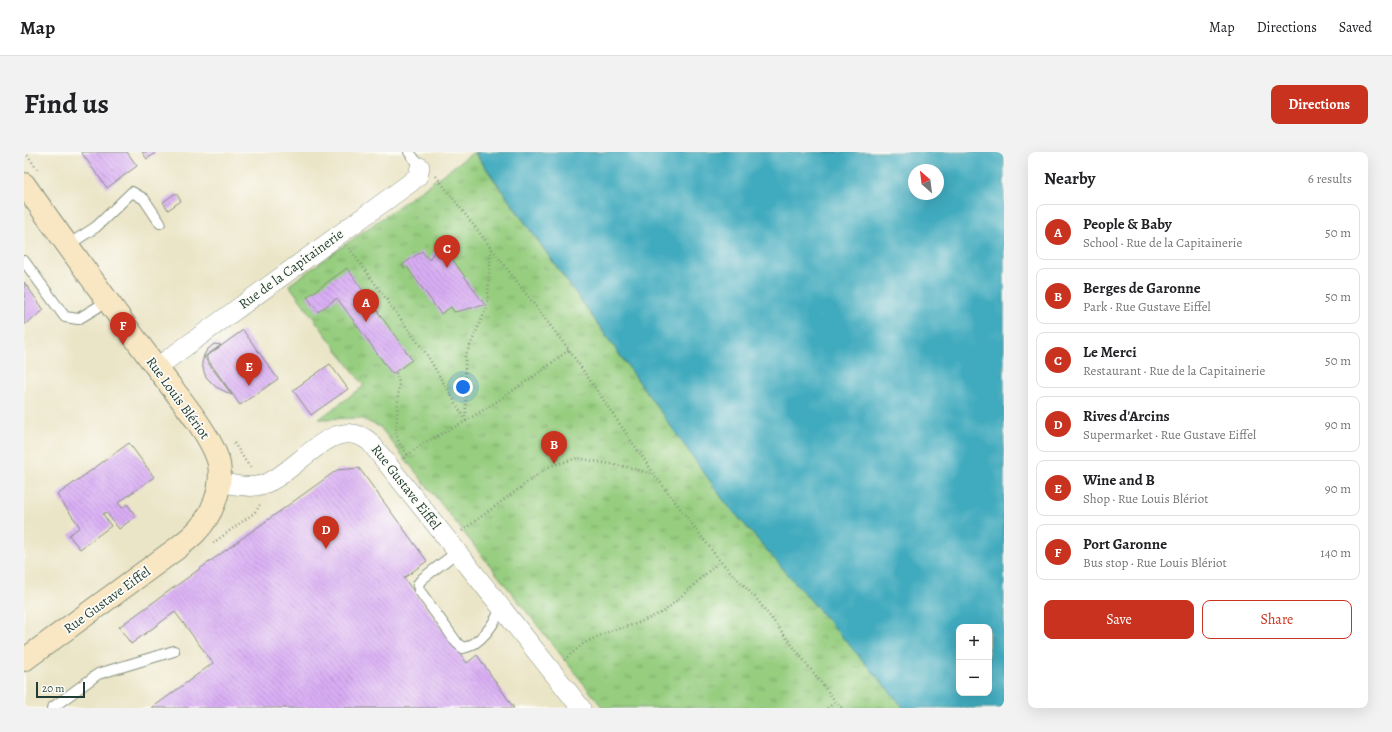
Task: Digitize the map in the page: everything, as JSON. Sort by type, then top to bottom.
[{"type":"street","name":"Rue de la Capitainerie","points":[[156,368],[418,176],[420,167]]},
{"type":"street","name":"Rue Louis Blériot","points":[[24,184],[156,368],[202,429],[219,464],[219,482]]},
{"type":"street","name":"Rue Gustave Eiffel","points":[[24,660],[170,554],[196,533],[210,512],[217,496],[219,482],[256,486],[266,483],[325,441],[340,434],[355,433],[364,437],[370,442],[581,708]]},
{"type":"lane","points":[[409,152],[420,167]]},
{"type":"lane","points":[[68,245],[96,227],[132,192],[144,199],[160,223]]},
{"type":"lane","points":[[24,261],[64,317],[78,319],[108,301]]},
{"type":"lane","points":[[453,546],[418,584],[419,590],[457,643],[463,648],[468,647],[480,638],[498,616],[501,608]]},
{"type":"lane","points":[[52,708],[98,674],[174,651]]},
{"type":"path","points":[[420,167],[435,174],[569,350],[654,474],[720,561],[755,597],[842,708]]},
{"type":"path","points":[[339,234],[427,355],[466,421]]},
{"type":"path","points":[[466,421],[465,357],[488,307],[491,248]]},
{"type":"path","points":[[391,468],[422,444],[466,421],[537,374],[569,350]]},
{"type":"path","points":[[396,373],[399,383],[396,433],[398,443],[408,455]]},
{"type":"path","points":[[453,546],[548,468],[569,460],[576,458],[627,467],[654,474]]},
{"type":"path","points":[[552,670],[584,643],[610,631],[636,624],[665,611],[720,561]]},
{"type":"path","points":[[827,708],[836,702]]},
{"type":"green space","points":[[474,152],[725,502],[904,708],[603,708],[380,427],[360,418],[319,419],[364,386],[289,285]]},
{"type":"water","points":[[475,152],[1004,152],[1004,708],[904,708],[725,502]]},
{"type":"building","points":[[81,152],[127,152],[137,166],[107,188]]},
{"type":"building","points":[[142,152],[157,152],[147,159]]},
{"type":"building","points":[[176,193],[181,201],[168,210],[163,202]]},
{"type":"building","points":[[440,242],[485,305],[454,312],[451,307],[441,314],[407,267],[405,269],[402,265],[422,251],[429,260]]},
{"type":"building","points":[[347,268],[412,360],[392,374],[337,298],[318,312],[307,297]]},
{"type":"building","points":[[24,282],[44,310],[24,325]]},
{"type":"building","points":[[243,330],[278,379],[240,405],[206,357]]},
{"type":"building","points":[[214,344],[221,345],[204,357],[232,395],[216,387],[206,377],[204,372],[202,363],[204,355]]},
{"type":"building","points":[[330,364],[348,389],[311,415],[293,390]]},
{"type":"building","points":[[129,443],[154,477],[118,503],[122,508],[127,504],[136,516],[119,529],[106,512],[103,514],[111,526],[80,549],[69,535],[80,527],[57,495]]},
{"type":"building","points":[[359,468],[427,561],[404,578],[467,663],[477,655],[514,708],[152,708],[213,663],[175,612],[131,644],[119,627],[337,470]]},
{"type":"place","name":"Le Merci","points":[[447,268]]},
{"type":"place","name":"People & Baby","points":[[366,322]]},
{"type":"place","name":"Port Garonne","points":[[123,345]]},
{"type":"place","name":"Wine and B","points":[[249,386]]},
{"type":"place","name":"Berges de Garonne","points":[[554,464]]},
{"type":"place","name":"Rives d'Arcins","points":[[326,549]]}]
